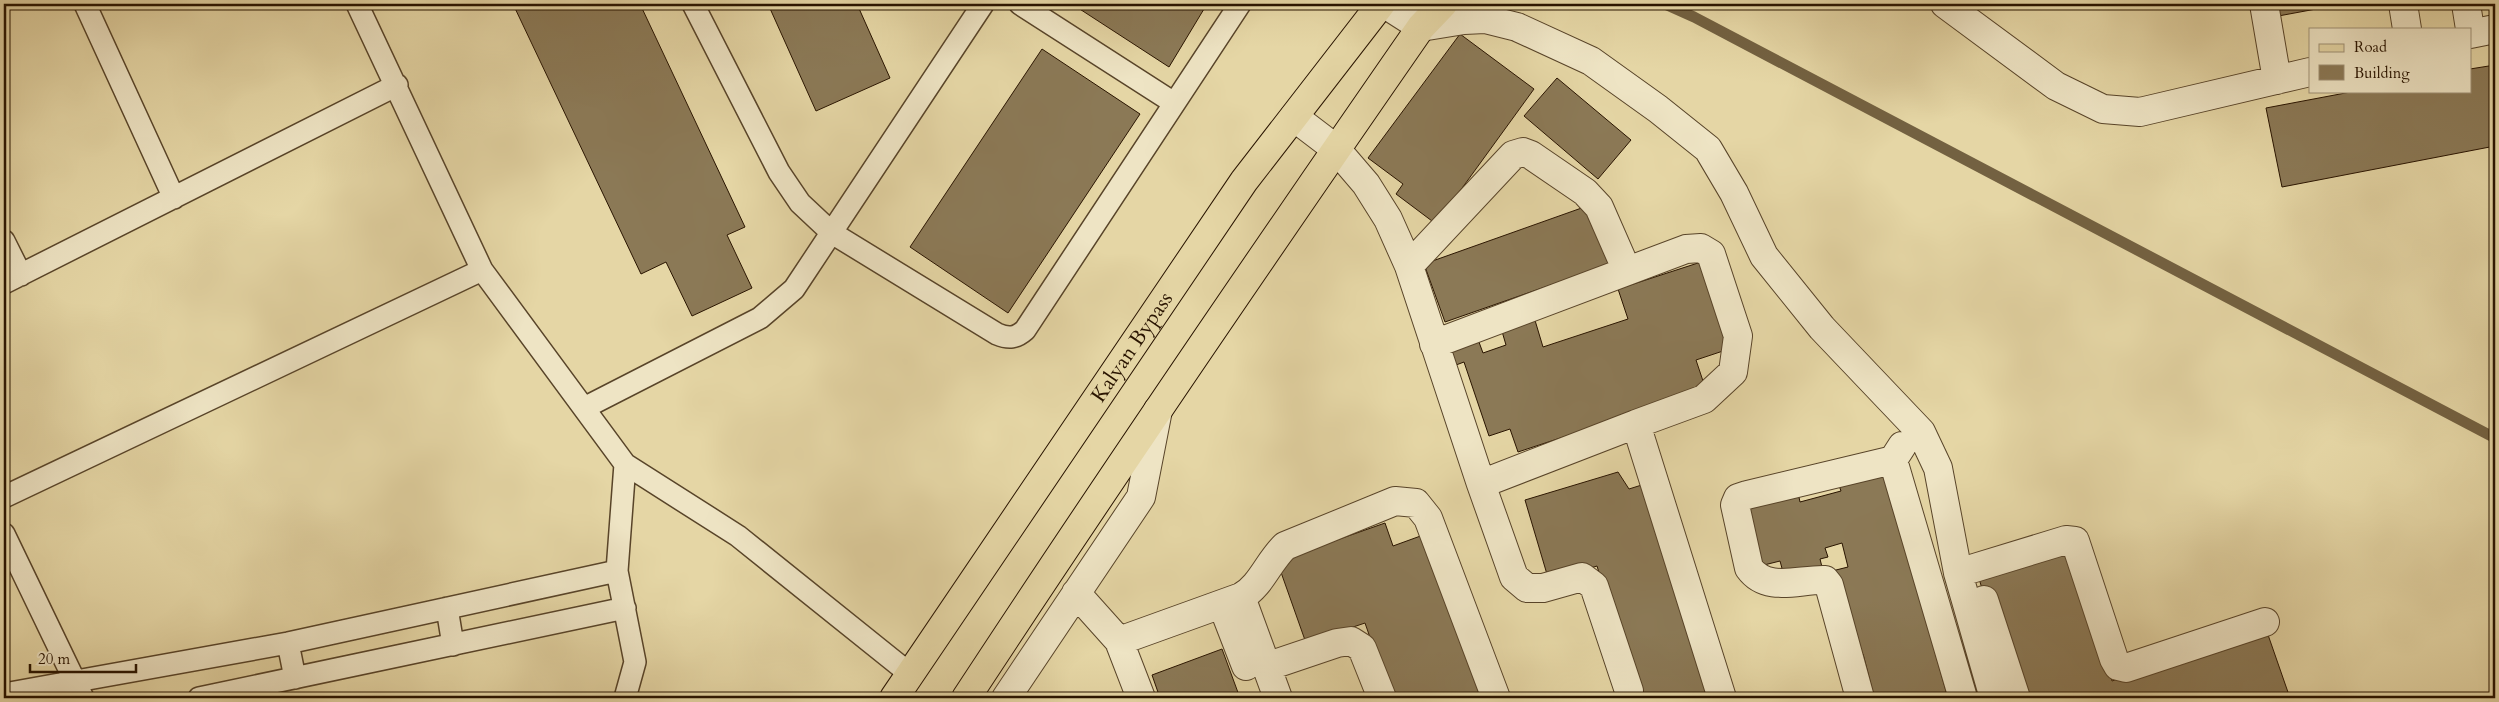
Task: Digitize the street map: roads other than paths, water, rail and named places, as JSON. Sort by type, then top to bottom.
[{"type":"main road","name":"Kalyan Bypass","points":[[894,698],[1244,181],[1380,4]]},
{"type":"main road","points":[[966,698],[1158,410],[1336,149],[1421,27],[1443,4]]},
{"type":"street","points":[[1385,4],[1421,27],[1464,20],[1485,19],[1518,27],[1591,61],[1658,109],[1708,149],[1734,193],[1764,256],[1822,328],[1921,432],[1938,468],[1966,570],[1994,698]]},
{"type":"street","points":[[1945,4],[2056,86],[2103,109],[2140,112],[2309,72]]},
{"type":"street","points":[[2264,4],[2277,80]]},
{"type":"street","points":[[2403,4],[2407,28]]},
{"type":"street","points":[[2466,4],[2475,31]]},
{"type":"street","points":[[1294,117],[1336,149],[1366,184],[1388,220],[1409,266],[1514,577],[1527,588],[1543,588],[1582,577],[1594,586],[1629,691],[1628,698]]},
{"type":"street","points":[[1409,266],[1513,155],[1523,152],[1531,155],[1585,192],[1599,207],[1628,271]]},
{"type":"street","points":[[1434,344],[1686,250],[1702,248],[1711,254],[1738,336],[1733,372],[1704,399],[1482,484]]},
{"type":"street","points":[[1006,698],[1141,498],[1158,410]]},
{"type":"street","points":[[1636,424],[1722,698]]},
{"type":"street","points":[[1860,698],[1829,585],[1824,580],[1815,580],[1786,585],[1754,575],[1749,568],[1735,505],[1738,498],[1747,494],[1893,460],[1914,424]]},
{"type":"street","points":[[1893,460],[1963,698]]},
{"type":"street","points":[[1119,641],[1251,592],[1272,558],[1285,546],[1395,501],[1416,503],[1428,518],[1496,698]]},
{"type":"street","points":[[1966,570],[2066,540],[2075,541],[2114,659],[2118,666],[2126,668],[2265,622]]},
{"type":"street","points":[[1966,570],[2016,698]]},
{"type":"street","points":[[1076,594],[1119,641],[1141,698]]},
{"type":"street","points":[[1231,601],[1266,667],[1278,698]]},
{"type":"street","points":[[1231,601],[1258,698]]},
{"type":"street","points":[[1266,667],[1337,643],[1351,641],[1362,648],[1382,698]]},
{"type":"lane","points":[[86,4],[174,198]]},
{"type":"lane","points":[[358,4],[482,270],[625,464],[738,536],[910,674]]},
{"type":"lane","points":[[693,4],[780,172],[800,203],[832,233],[997,334],[1008,338],[1019,336],[1025,330],[1240,4]]},
{"type":"lane","points":[[584,408],[760,318],[794,290],[983,4]]},
{"type":"lane","points":[[1020,4],[1174,103]]},
{"type":"lane","points":[[4,241],[12,279],[397,86]]},
{"type":"lane","points":[[4,497],[482,270]]},
{"type":"lane","points":[[625,464],[617,571],[635,662],[625,698]]},
{"type":"lane","points":[[4,534],[79,690]]},
{"type":"lane","points":[[4,694],[79,690],[617,571]]},
{"type":"lane","points":[[447,608],[453,644]]},
{"type":"lane","points":[[199,698],[624,608]]},
{"type":"lane","points":[[288,643],[295,678]]},
{"type":"waterway","points":[[1665,4],[1694,17],[2495,438]]}]
